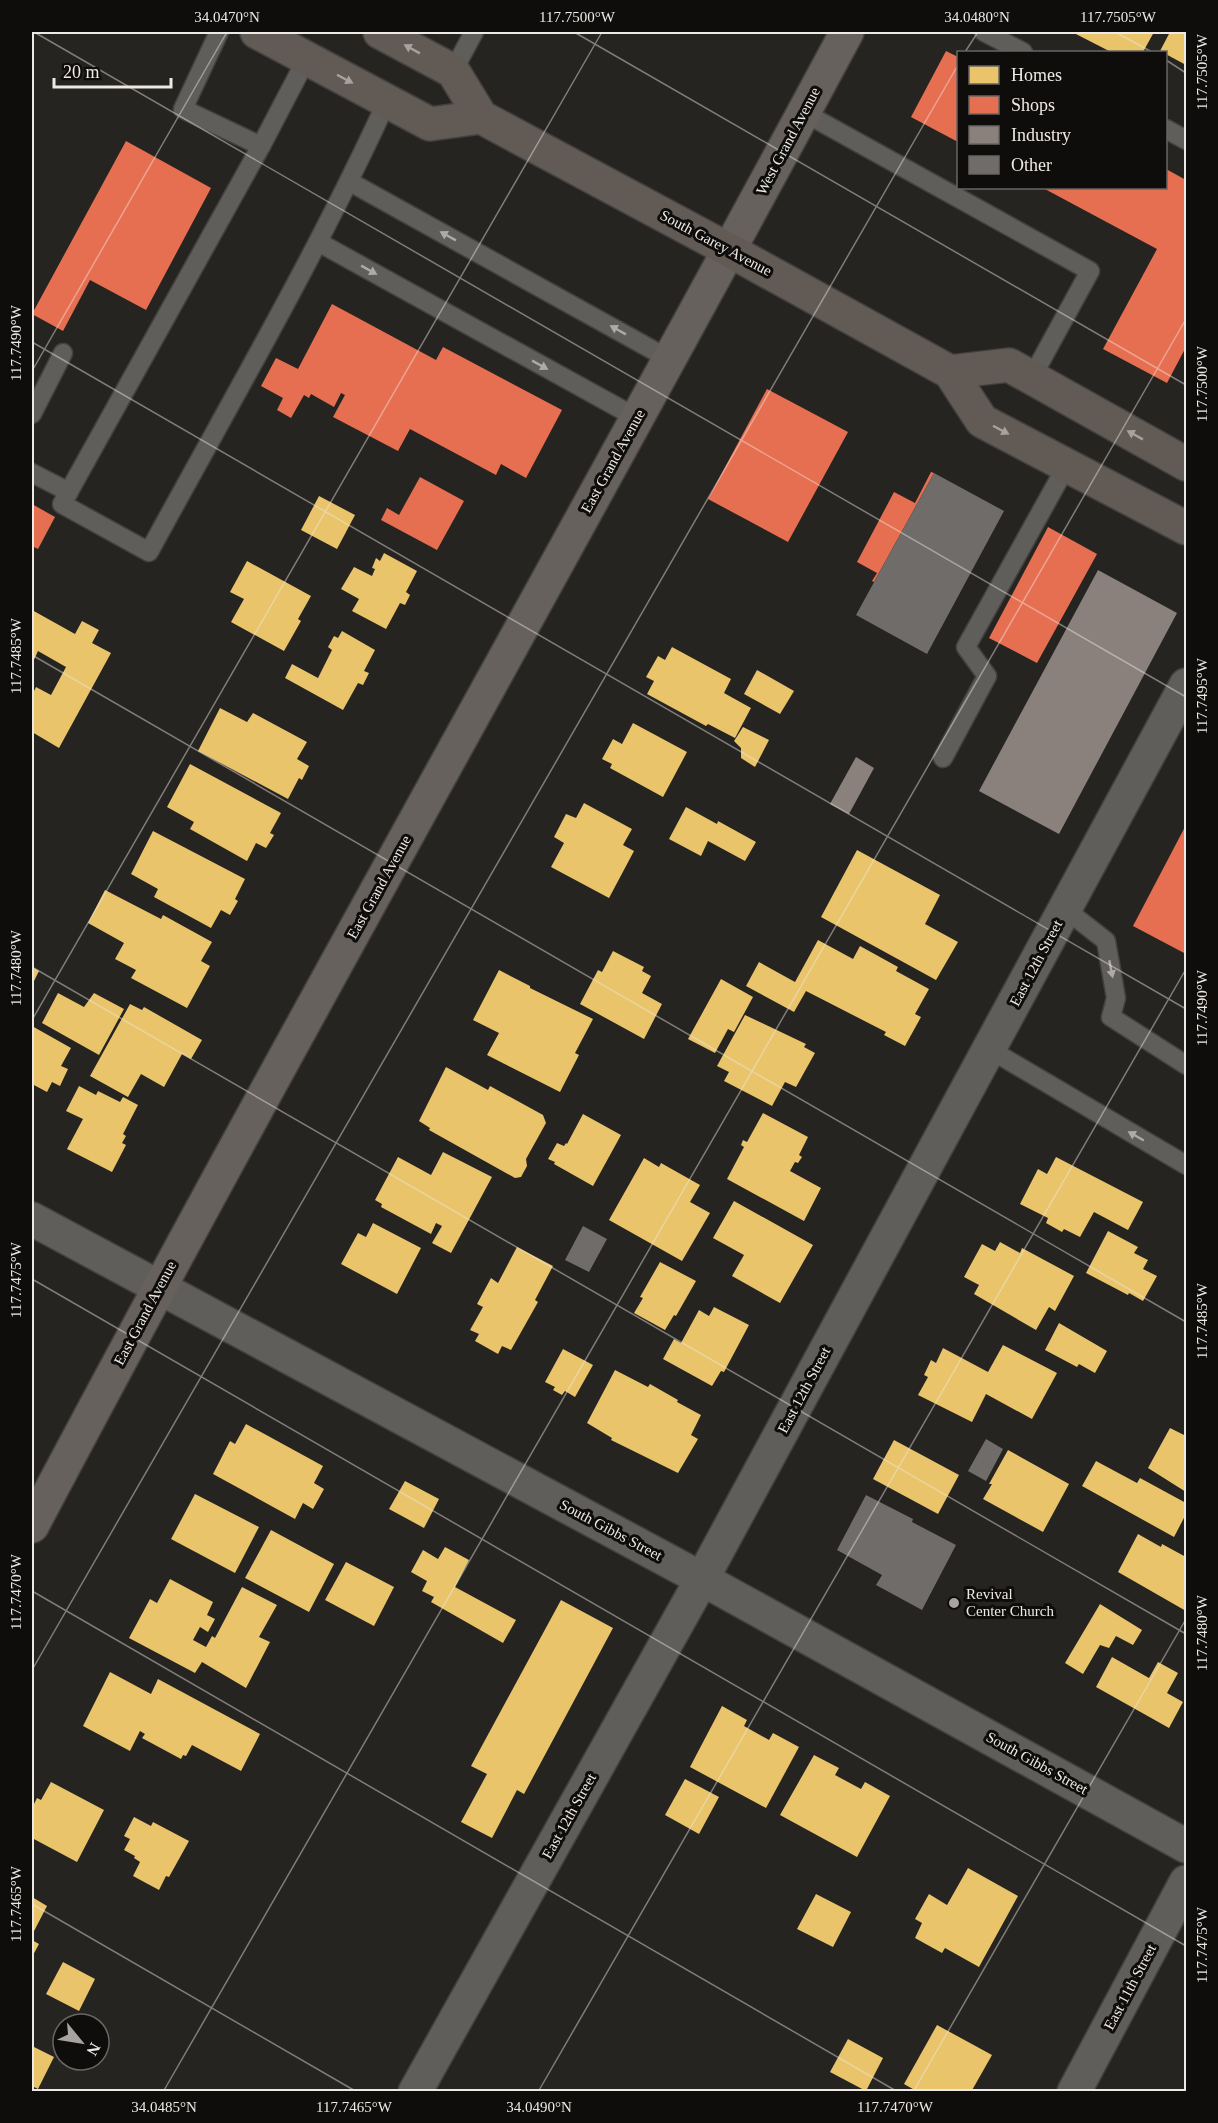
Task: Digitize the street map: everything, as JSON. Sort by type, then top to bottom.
[{"type":"main road","points":[[257,32],[430,124],[481,117],[453,71],[380,32]]},
{"type":"main road","name":"South Garey Avenue","points":[[481,117],[950,372],[982,421],[1186,528]]},
{"type":"main road","points":[[950,372],[1009,365],[1186,464]]},
{"type":"street","name":"West Grand Avenue","points":[[729,250],[847,32]]},
{"type":"street","name":"East Grand Avenue","points":[[32,1526],[158,1287],[729,250]]},
{"type":"street","name":"East 12th Street","points":[[415,2091],[702,1579],[1186,685]]},
{"type":"street","name":"South Gibbs Street","points":[[32,1219],[702,1579],[1186,1846]]},
{"type":"street","name":"East 11th Street","points":[[1074,2091],[1186,1882]]},
{"type":"lane","points":[[219,32],[183,109],[261,146]]},
{"type":"lane","points":[[453,71],[474,32]]},
{"type":"lane","points":[[984,32],[1021,51]]},
{"type":"lane","points":[[307,58],[261,146],[62,504],[149,552],[350,182],[387,101]]},
{"type":"lane","points":[[803,112],[1090,271],[1032,377]]},
{"type":"lane","points":[[1167,130],[1186,140]]},
{"type":"lane","points":[[350,182],[669,359]]},
{"type":"lane","points":[[318,242],[636,418]]},
{"type":"lane","points":[[32,414],[63,353]]},
{"type":"lane","points":[[943,758],[987,676],[966,647],[1067,465]]},
{"type":"lane","points":[[32,473],[69,492]]},
{"type":"lane","points":[[1065,909],[1106,941],[1116,998],[1111,1017],[1186,1065]]},
{"type":"lane","points":[[989,1049],[1186,1165]]},
{"type":"building: Homes","points":[[1072,32],[1154,32],[1144,51],[1109,51]]},
{"type":"building: Homes","points":[[1170,32],[1186,32],[1186,65],[1167,55],[1167,51],[1160,51]]},
{"type":"building: Homes","points":[[319,496],[355,515],[337,549],[301,530]]},
{"type":"building: Homes","points":[[384,553],[417,571],[406,592],[410,595],[405,605],[400,603],[386,629],[352,611],[359,599],[341,589],[354,567],[372,576],[376,558],[380,561]]},
{"type":"building: Homes","points":[[247,561],[311,596],[298,619],[301,621],[284,651],[231,622],[244,599],[230,592]]},
{"type":"building: Homes","points":[[32,610],[75,634],[82,621],[99,630],[92,643],[111,653],[59,748],[32,732],[32,695],[36,687],[51,695],[66,667],[38,651],[32,664]]},
{"type":"building: Homes","points":[[342,631],[375,650],[364,671],[369,673],[363,685],[358,683],[343,710],[285,678],[292,664],[318,678],[332,650],[328,647],[334,636],[338,638]]},
{"type":"building: Homes","points":[[672,647],[731,679],[724,693],[751,708],[735,738],[708,724],[706,726],[647,694],[654,681],[646,677],[658,656],[665,660]]},
{"type":"building: Homes","points":[[757,670],[794,691],[780,714],[744,694]]},
{"type":"building: Homes","points":[[220,708],[247,722],[253,713],[307,742],[297,759],[309,766],[302,780],[299,778],[288,799],[198,751]]},
{"type":"building: Homes","points":[[633,723],[687,752],[663,797],[610,768],[612,764],[602,759],[613,739],[622,744]]},
{"type":"building: Homes","points":[[743,727],[769,740],[755,767],[741,758],[741,748],[734,741]]},
{"type":"building: Homes","points":[[190,764],[281,813],[270,833],[274,835],[266,848],[256,843],[247,861],[190,829],[194,822],[167,807]]},
{"type":"building: Homes","points":[[584,803],[632,829],[623,845],[634,851],[609,898],[551,867],[564,843],[554,837],[566,814],[576,818]]},
{"type":"building: Homes","points":[[686,807],[756,842],[745,861],[708,841],[701,856],[669,839]]},
{"type":"building: Homes","points":[[153,831],[245,879],[235,899],[238,901],[230,915],[221,910],[211,928],[154,897],[158,889],[131,874]]},
{"type":"building: Homes","points":[[857,850],[940,895],[925,924],[958,942],[936,980],[821,917]]},
{"type":"building: Homes","points":[[105,890],[161,919],[163,915],[212,942],[201,961],[210,966],[187,1008],[131,978],[136,970],[115,959],[124,943],[88,923]]},
{"type":"building: Homes","points":[[818,940],[853,959],[860,946],[898,967],[896,971],[929,989],[915,1014],[921,1017],[905,1046],[884,1035],[886,1032],[806,991],[794,1012],[746,986],[759,962],[795,982]]},
{"type":"building: Homes","points":[[613,951],[644,967],[642,971],[651,976],[642,993],[662,1004],[644,1039],[580,1004],[598,970],[602,972]]},
{"type":"building: Homes","points":[[32,967],[39,971],[32,985]]},
{"type":"building: Homes","points":[[499,970],[593,1019],[575,1053],[579,1055],[560,1092],[487,1055],[499,1033],[473,1020]]},
{"type":"building: Homes","points":[[721,979],[753,997],[734,1032],[728,1029],[715,1053],[688,1039]]},
{"type":"building: Homes","points":[[58,993],[84,1007],[94,993],[124,1009],[99,1055],[42,1023]]},
{"type":"building: Homes","points":[[130,1004],[142,1010],[144,1007],[202,1040],[191,1059],[182,1054],[164,1087],[141,1074],[128,1097],[90,1076]]},
{"type":"building: Homes","points":[[745,1015],[806,1044],[804,1047],[815,1053],[796,1087],[785,1082],[772,1106],[724,1081],[729,1072],[717,1066]]},
{"type":"building: Homes","points":[[32,1026],[71,1048],[61,1066],[68,1069],[60,1086],[52,1082],[47,1092],[32,1084]]},
{"type":"building: Homes","points":[[446,1067],[488,1090],[490,1086],[543,1115],[546,1123],[526,1159],[527,1166],[521,1177],[515,1178],[429,1130],[430,1128],[419,1121]]},
{"type":"building: Homes","points":[[79,1086],[96,1095],[98,1091],[120,1102],[123,1097],[138,1105],[123,1134],[126,1136],[122,1143],[126,1145],[112,1172],[67,1149],[83,1119],[66,1111]]},
{"type":"building: Homes","points":[[763,1113],[808,1137],[799,1155],[802,1157],[798,1163],[795,1162],[790,1171],[821,1188],[804,1221],[727,1179],[744,1147],[741,1145],[743,1140],[747,1142]]},
{"type":"building: Homes","points":[[583,1114],[621,1135],[593,1186],[548,1159],[557,1143],[564,1146],[567,1144]]},
{"type":"building: Homes","points":[[443,1152],[492,1177],[451,1253],[432,1243],[442,1226],[436,1223],[431,1234],[381,1207],[382,1204],[375,1200],[398,1157],[431,1175]]},
{"type":"building: Homes","points":[[1056,1157],[1143,1202],[1128,1230],[1094,1212],[1080,1237],[1064,1229],[1062,1232],[1046,1223],[1048,1218],[1020,1204],[1038,1169],[1047,1174]]},
{"type":"building: Homes","points":[[644,1158],[659,1167],[661,1163],[700,1185],[690,1202],[710,1213],[682,1261],[609,1220]]},
{"type":"building: Homes","points":[[734,1201],[813,1245],[780,1303],[732,1276],[744,1255],[713,1238]]},
{"type":"building: Homes","points":[[373,1223],[421,1248],[397,1294],[341,1264],[358,1233],[366,1237]]},
{"type":"building: Homes","points":[[1108,1231],[1138,1247],[1134,1253],[1148,1260],[1143,1269],[1157,1276],[1143,1301],[1086,1273]]},
{"type":"building: Homes","points":[[1000,1242],[1020,1253],[1022,1248],[1074,1276],[1055,1311],[1049,1307],[1036,1330],[974,1294],[979,1285],[964,1277],[982,1244],[995,1251]]},
{"type":"building: Homes","points":[[517,1247],[553,1266],[535,1300],[538,1302],[511,1350],[502,1346],[498,1354],[475,1341],[479,1334],[470,1330],[483,1307],[477,1304],[491,1278],[498,1283]]},
{"type":"building: Homes","points":[[660,1262],[696,1281],[676,1316],[674,1315],[665,1330],[634,1313],[643,1298],[640,1297]]},
{"type":"building: Homes","points":[[714,1307],[749,1325],[724,1372],[721,1371],[712,1386],[663,1359],[674,1339],[681,1343],[699,1310],[709,1316]]},
{"type":"building: Homes","points":[[1059,1323],[1107,1351],[1095,1373],[1079,1364],[1077,1367],[1045,1350]]},
{"type":"building: Homes","points":[[1003,1345],[1057,1373],[1032,1419],[986,1394],[972,1422],[918,1395],[928,1377],[924,1375],[931,1360],[936,1363],[943,1348],[988,1372]]},
{"type":"building: Homes","points":[[563,1349],[593,1365],[575,1397],[565,1391],[562,1395],[553,1390],[555,1387],[545,1382]]},
{"type":"building: Homes","points":[[615,1370],[648,1387],[650,1384],[701,1415],[691,1435],[698,1439],[678,1473],[611,1440],[612,1438],[587,1423]]},
{"type":"building: Homes","points":[[246,1424],[323,1466],[314,1483],[324,1489],[313,1509],[303,1503],[295,1519],[213,1474],[230,1441],[235,1444]]},
{"type":"building: Homes","points":[[1170,1428],[1186,1436],[1186,1492],[1148,1468]]},
{"type":"building: Homes","points":[[894,1440],[959,1475],[938,1514],[873,1479]]},
{"type":"building: Homes","points":[[1008,1450],[1069,1484],[1043,1532],[983,1499]]},
{"type":"building: Homes","points":[[1096,1461],[1137,1483],[1140,1478],[1186,1503],[1186,1514],[1174,1537],[1082,1486]]},
{"type":"building: Homes","points":[[405,1481],[439,1499],[424,1528],[389,1509]]},
{"type":"building: Homes","points":[[195,1494],[259,1527],[235,1573],[171,1539]]},
{"type":"building: Homes","points":[[271,1530],[334,1564],[309,1612],[245,1578]]},
{"type":"building: Homes","points":[[1138,1534],[1186,1557],[1186,1611],[1118,1572]]},
{"type":"building: Homes","points":[[445,1547],[469,1560],[455,1587],[516,1620],[503,1643],[431,1602],[434,1597],[422,1591],[427,1581],[411,1572],[423,1550],[438,1559]]},
{"type":"building: Homes","points":[[346,1562],[394,1587],[374,1626],[325,1600]]},
{"type":"building: Homes","points":[[170,1579],[213,1602],[207,1615],[215,1619],[208,1632],[200,1627],[193,1640],[206,1647],[212,1636],[215,1638],[242,1587],[277,1605],[259,1637],[270,1642],[246,1688],[202,1662],[195,1673],[129,1638],[150,1599],[157,1603]]},
{"type":"building: Homes","points":[[561,1600],[613,1628],[524,1794],[517,1790],[492,1838],[461,1822],[487,1774],[471,1766]]},
{"type":"building: Homes","points":[[1100,1604],[1142,1630],[1133,1645],[1116,1636],[1109,1648],[1100,1645],[1083,1674],[1065,1663]]},
{"type":"building: Homes","points":[[1112,1657],[1149,1678],[1158,1662],[1178,1673],[1167,1693],[1183,1702],[1169,1728],[1096,1687]]},
{"type":"building: Homes","points":[[110,1672],[151,1694],[158,1679],[260,1734],[241,1771],[192,1745],[186,1756],[183,1755],[181,1759],[142,1738],[145,1734],[140,1731],[130,1751],[83,1726]]},
{"type":"building: Homes","points":[[722,1706],[747,1720],[744,1726],[769,1740],[773,1733],[799,1747],[766,1808],[690,1767]]},
{"type":"building: Homes","points":[[814,1755],[839,1768],[835,1775],[861,1789],[865,1782],[890,1796],[857,1857],[780,1815]]},
{"type":"building: Homes","points":[[685,1779],[719,1797],[699,1834],[665,1815]]},
{"type":"building: Homes","points":[[51,1782],[104,1810],[77,1862],[32,1838],[32,1808],[37,1798],[41,1800]]},
{"type":"building: Homes","points":[[134,1817],[151,1826],[153,1822],[189,1841],[159,1890],[133,1876],[140,1862],[124,1850],[130,1839],[124,1836]]},
{"type":"building: Homes","points":[[968,1868],[1018,1896],[979,1967],[945,1948],[942,1953],[915,1938],[922,1923],[915,1919],[929,1894],[947,1905]]},
{"type":"building: Homes","points":[[816,1894],[851,1912],[833,1947],[797,1929]]},
{"type":"building: Homes","points":[[32,1897],[47,1906],[32,1935]]},
{"type":"building: Homes","points":[[32,1940],[39,1944],[32,1957]]},
{"type":"building: Homes","points":[[63,1962],[95,1979],[79,2011],[46,1994]]},
{"type":"building: Homes","points":[[937,2025],[992,2055],[971,2092],[918,2092],[904,2084]]},
{"type":"building: Homes","points":[[848,2039],[883,2058],[866,2091],[830,2072]]},
{"type":"building: Homes","points":[[32,2046],[51,2056],[51,2063],[38,2089],[32,2086]]},
{"type":"building: Shops","points":[[946,51],[957,56],[957,141],[911,117]]},
{"type":"building: Shops","points":[[126,141],[211,188],[146,310],[90,280],[63,331],[32,314]]},
{"type":"building: Shops","points":[[1167,170],[1186,180],[1186,347],[1167,383],[1103,349],[1157,249],[1045,189],[1167,189]]},
{"type":"building: Shops","points":[[332,304],[436,360],[443,347],[562,410],[526,478],[501,464],[496,475],[410,429],[398,451],[333,417],[345,395],[341,393],[334,407],[311,394],[309,398],[304,395],[291,418],[277,410],[283,398],[261,386],[276,358],[298,369]]},
{"type":"building: Shops","points":[[767,389],[848,432],[788,542],[708,499]]},
{"type":"building: Shops","points":[[931,472],[934,473],[874,582],[872,581],[877,573],[857,562],[894,492],[915,503]]},
{"type":"building: Shops","points":[[420,477],[464,501],[437,550],[381,520],[387,508],[399,515]]},
{"type":"building: Shops","points":[[32,504],[55,517],[38,549],[32,546]]},
{"type":"building: Shops","points":[[1048,527],[1097,554],[1037,663],[989,638]]},
{"type":"building: Shops","points":[[1186,825],[1186,954],[1133,926]]},
{"type":"building: Industry","points":[[1098,570],[1177,613],[1059,834],[979,791]]},
{"type":"building: Industry","points":[[856,757],[874,768],[849,814],[830,804]]},
{"type":"building: Other","points":[[934,473],[1004,511],[927,654],[856,615]]},
{"type":"building: Other","points":[[583,1226],[607,1239],[589,1272],[565,1260]]},
{"type":"building: Other","points":[[986,1439],[1003,1449],[986,1481],[968,1471]]},
{"type":"building: Other","points":[[866,1495],[913,1519],[912,1522],[956,1545],[922,1610],[876,1585],[882,1575],[837,1550]]},
{"type":"place","name":"Revival Center Church","points":[[954,1603]]}]
